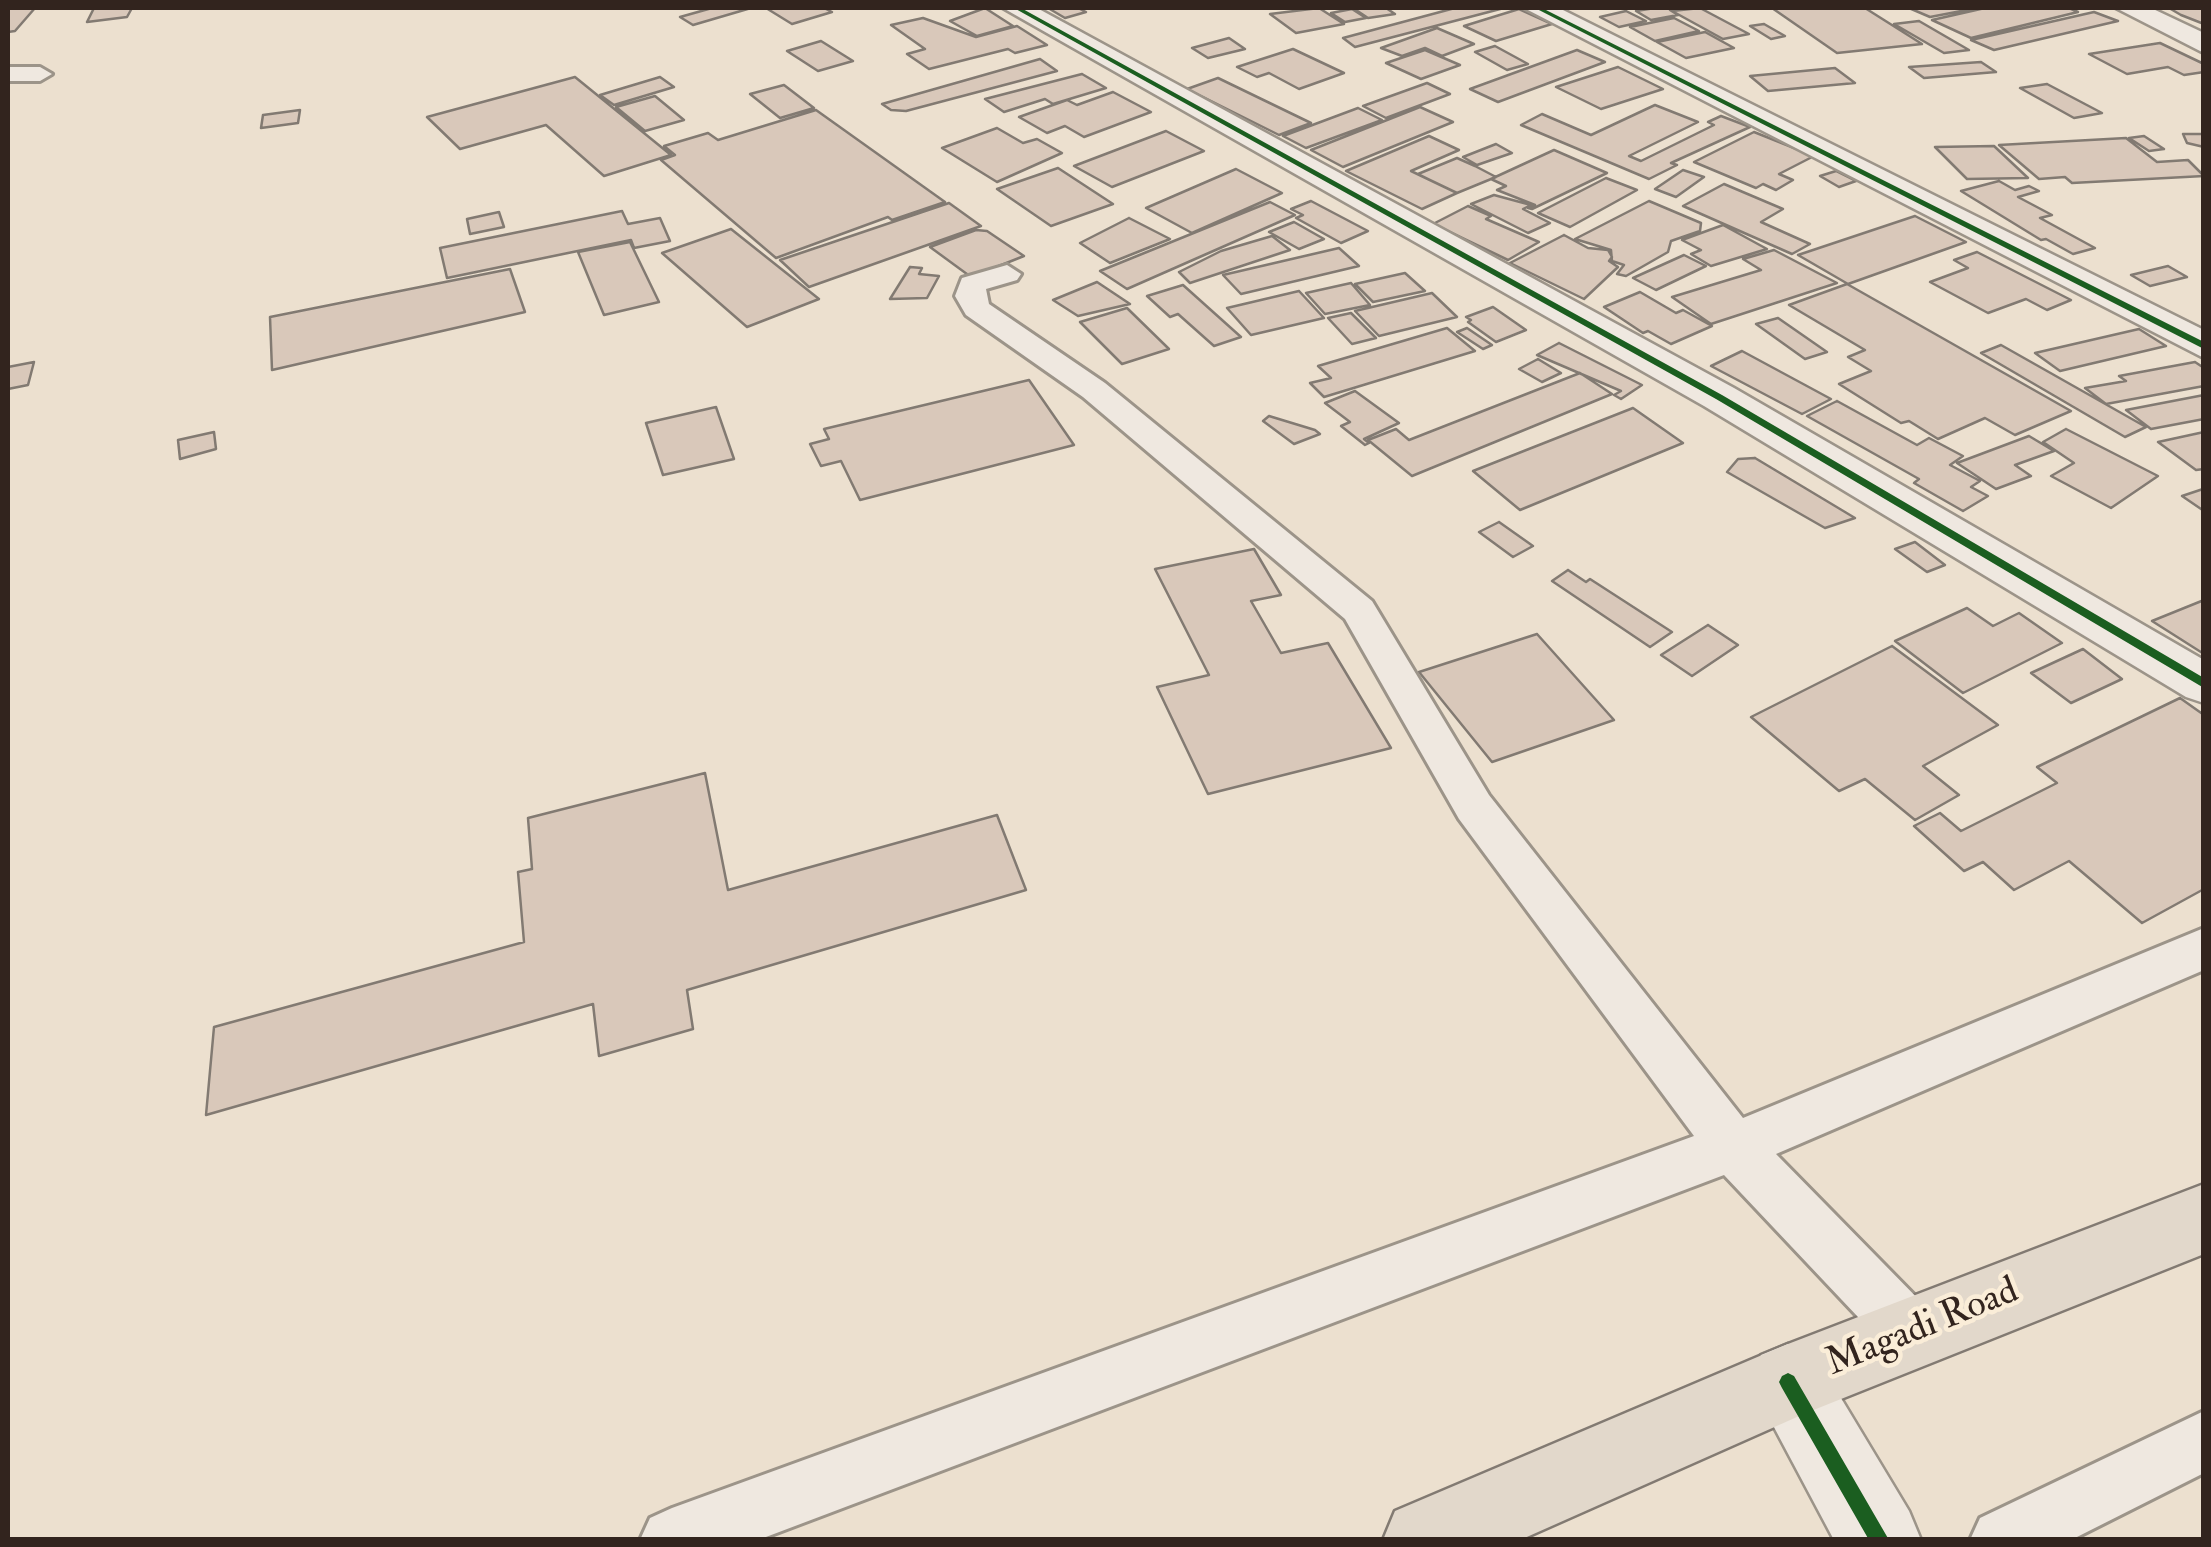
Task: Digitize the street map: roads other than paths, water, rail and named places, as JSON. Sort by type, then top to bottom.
[{"type":"highway","name":"Magadi Road","points":[[1424,1540],[1788,1382],[2204,1218]]},
{"type":"street","points":[[1017,8],[1719,396],[2204,684]]},
{"type":"street","points":[[1538,8],[2204,346]]},
{"type":"street","points":[[2130,8],[2204,44]]},
{"type":"street","points":[[1788,1382],[1880,1540]]},
{"type":"lane","points":[[8,74],[40,74]]},
{"type":"lane","points":[[1007,274],[972,284],[970,296],[976,308],[1094,390],[1359,610],[1474,807],[1733,1146],[1912,1332]]},
{"type":"lane","points":[[672,1540],[1733,1146],[2204,948]]},
{"type":"lane","points":[[2002,1540],[2204,1441]]}]
